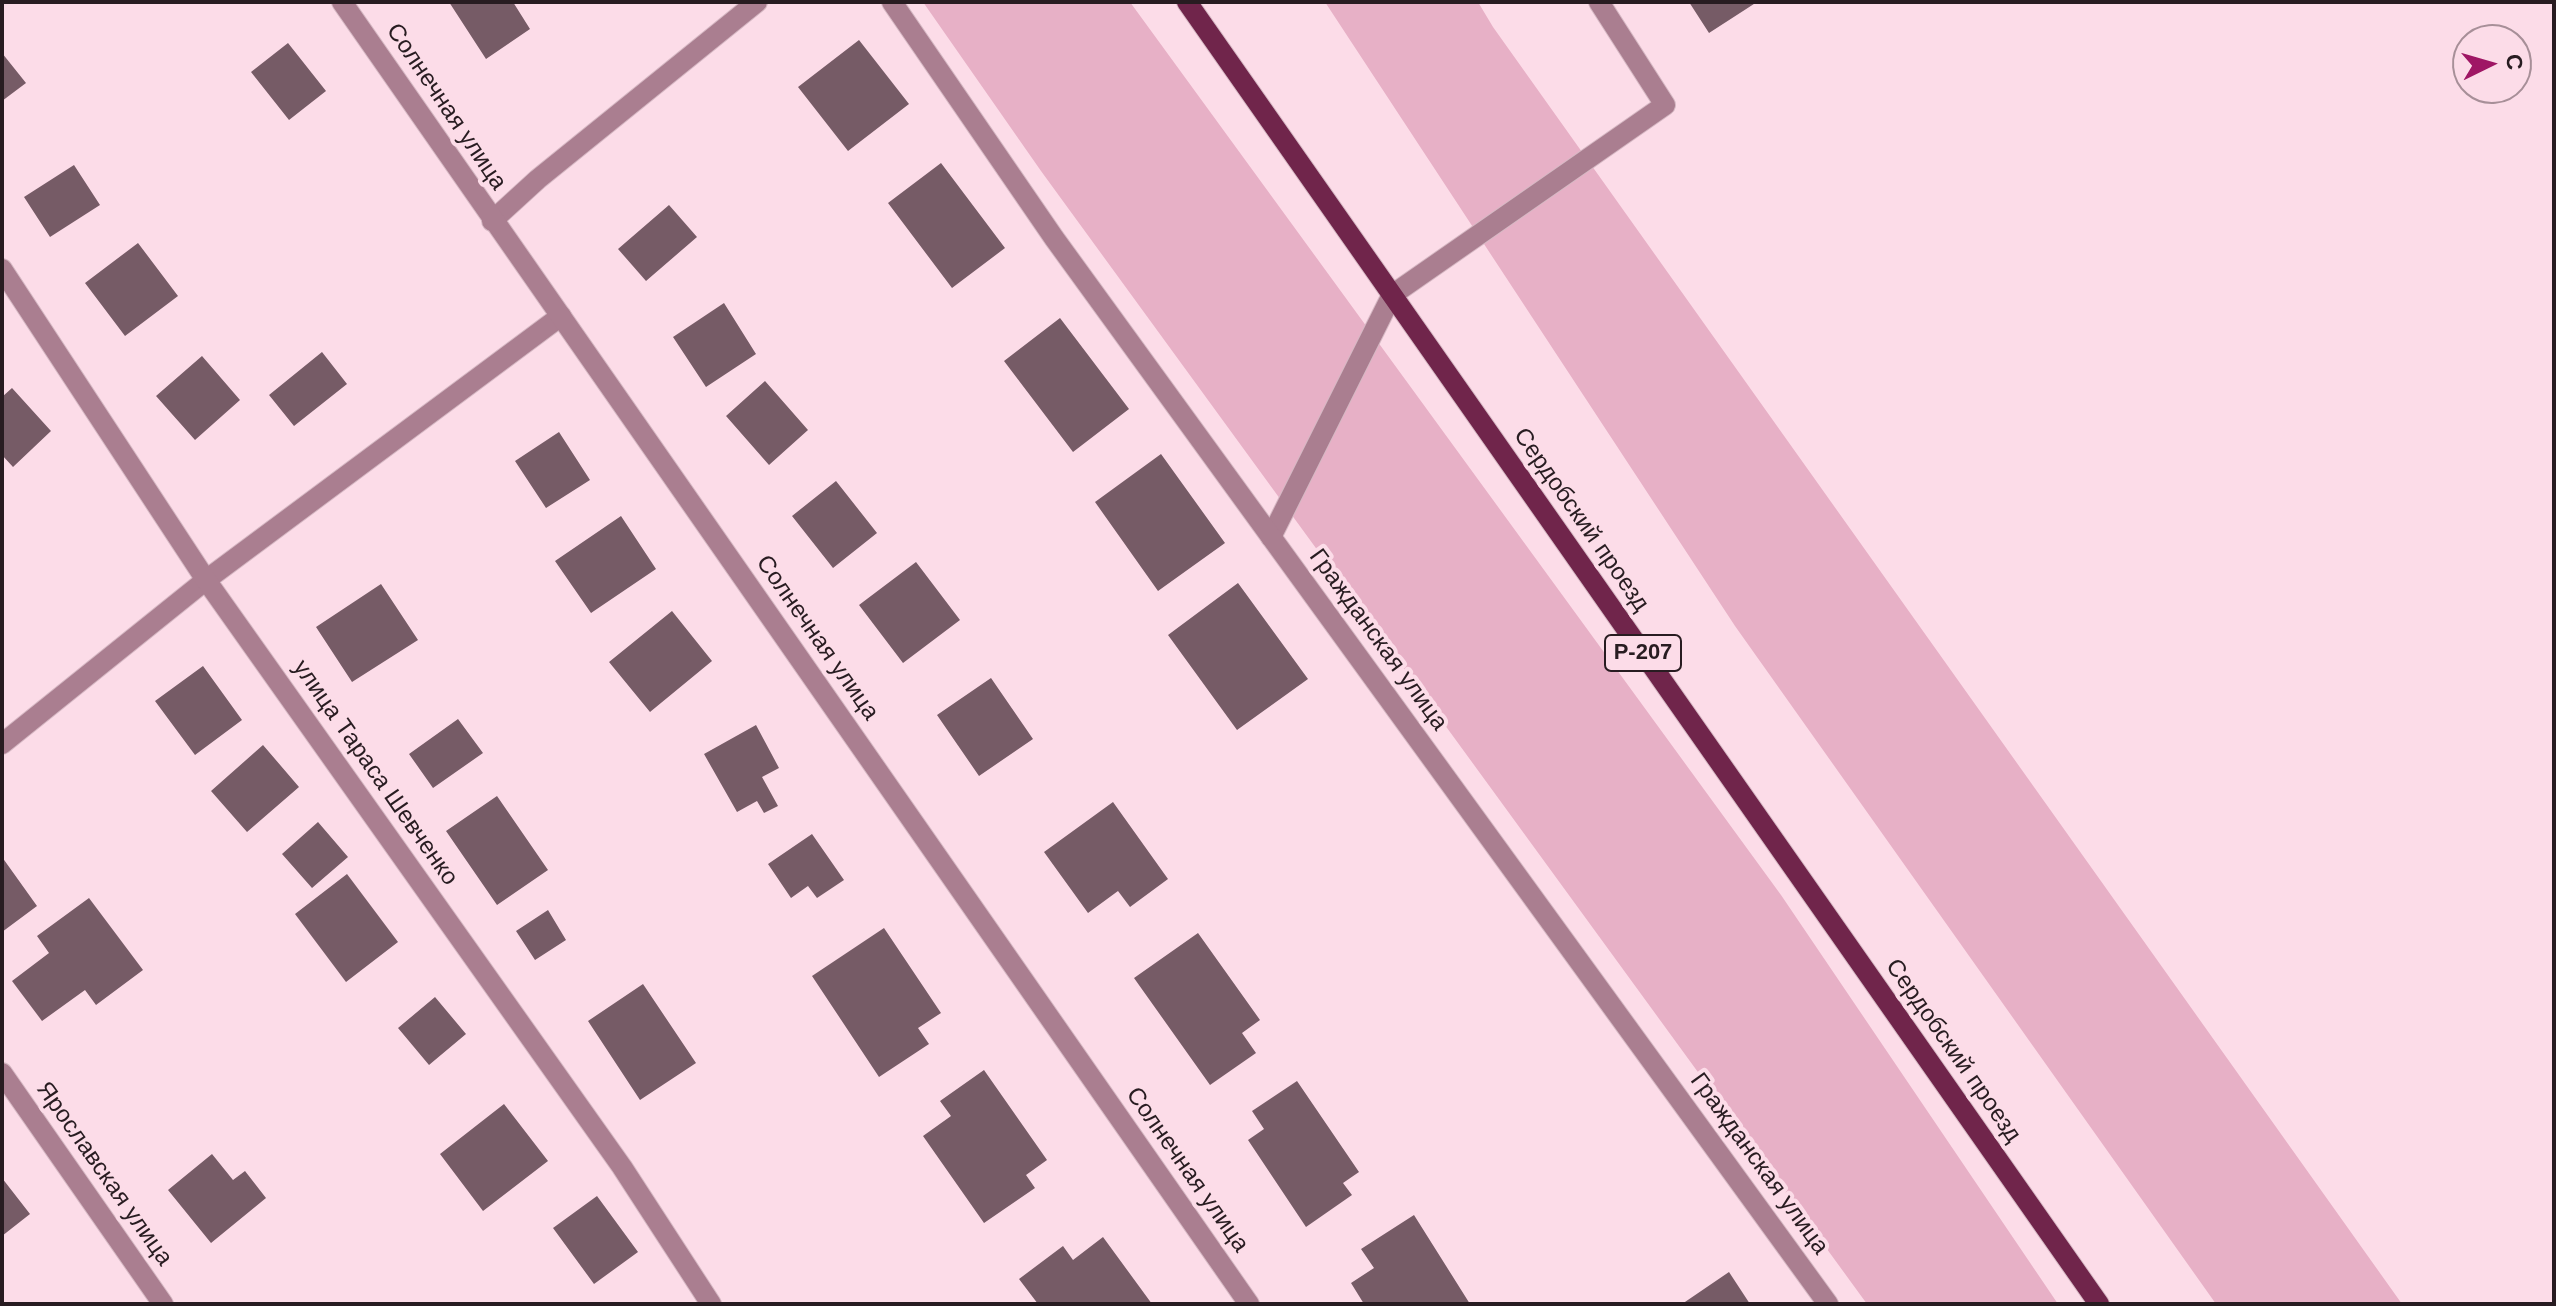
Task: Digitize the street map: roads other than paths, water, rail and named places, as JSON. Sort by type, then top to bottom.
[{"type":"main road","name":"Сердобский проезд","points":[[1187,2],[2092,1302]]},
{"type":"street","name":"Солнечная улица","points":[[342,2],[1249,1304]]},
{"type":"street","points":[[492,221],[538,179],[757,2]]},
{"type":"street","name":"Гражданская улица","points":[[892,2],[1054,238],[1828,1304]]},
{"type":"street","points":[[1271,537],[1392,295],[1665,105],[1599,2]]},
{"type":"street","name":"улица Тараса Шевченко","points":[[2,269],[206,580],[622,1167],[711,1304]]},
{"type":"street","points":[[2,744],[206,580],[561,316]]},
{"type":"street","name":"Ярославская улица","points":[[2,1073],[163,1304]]}]
